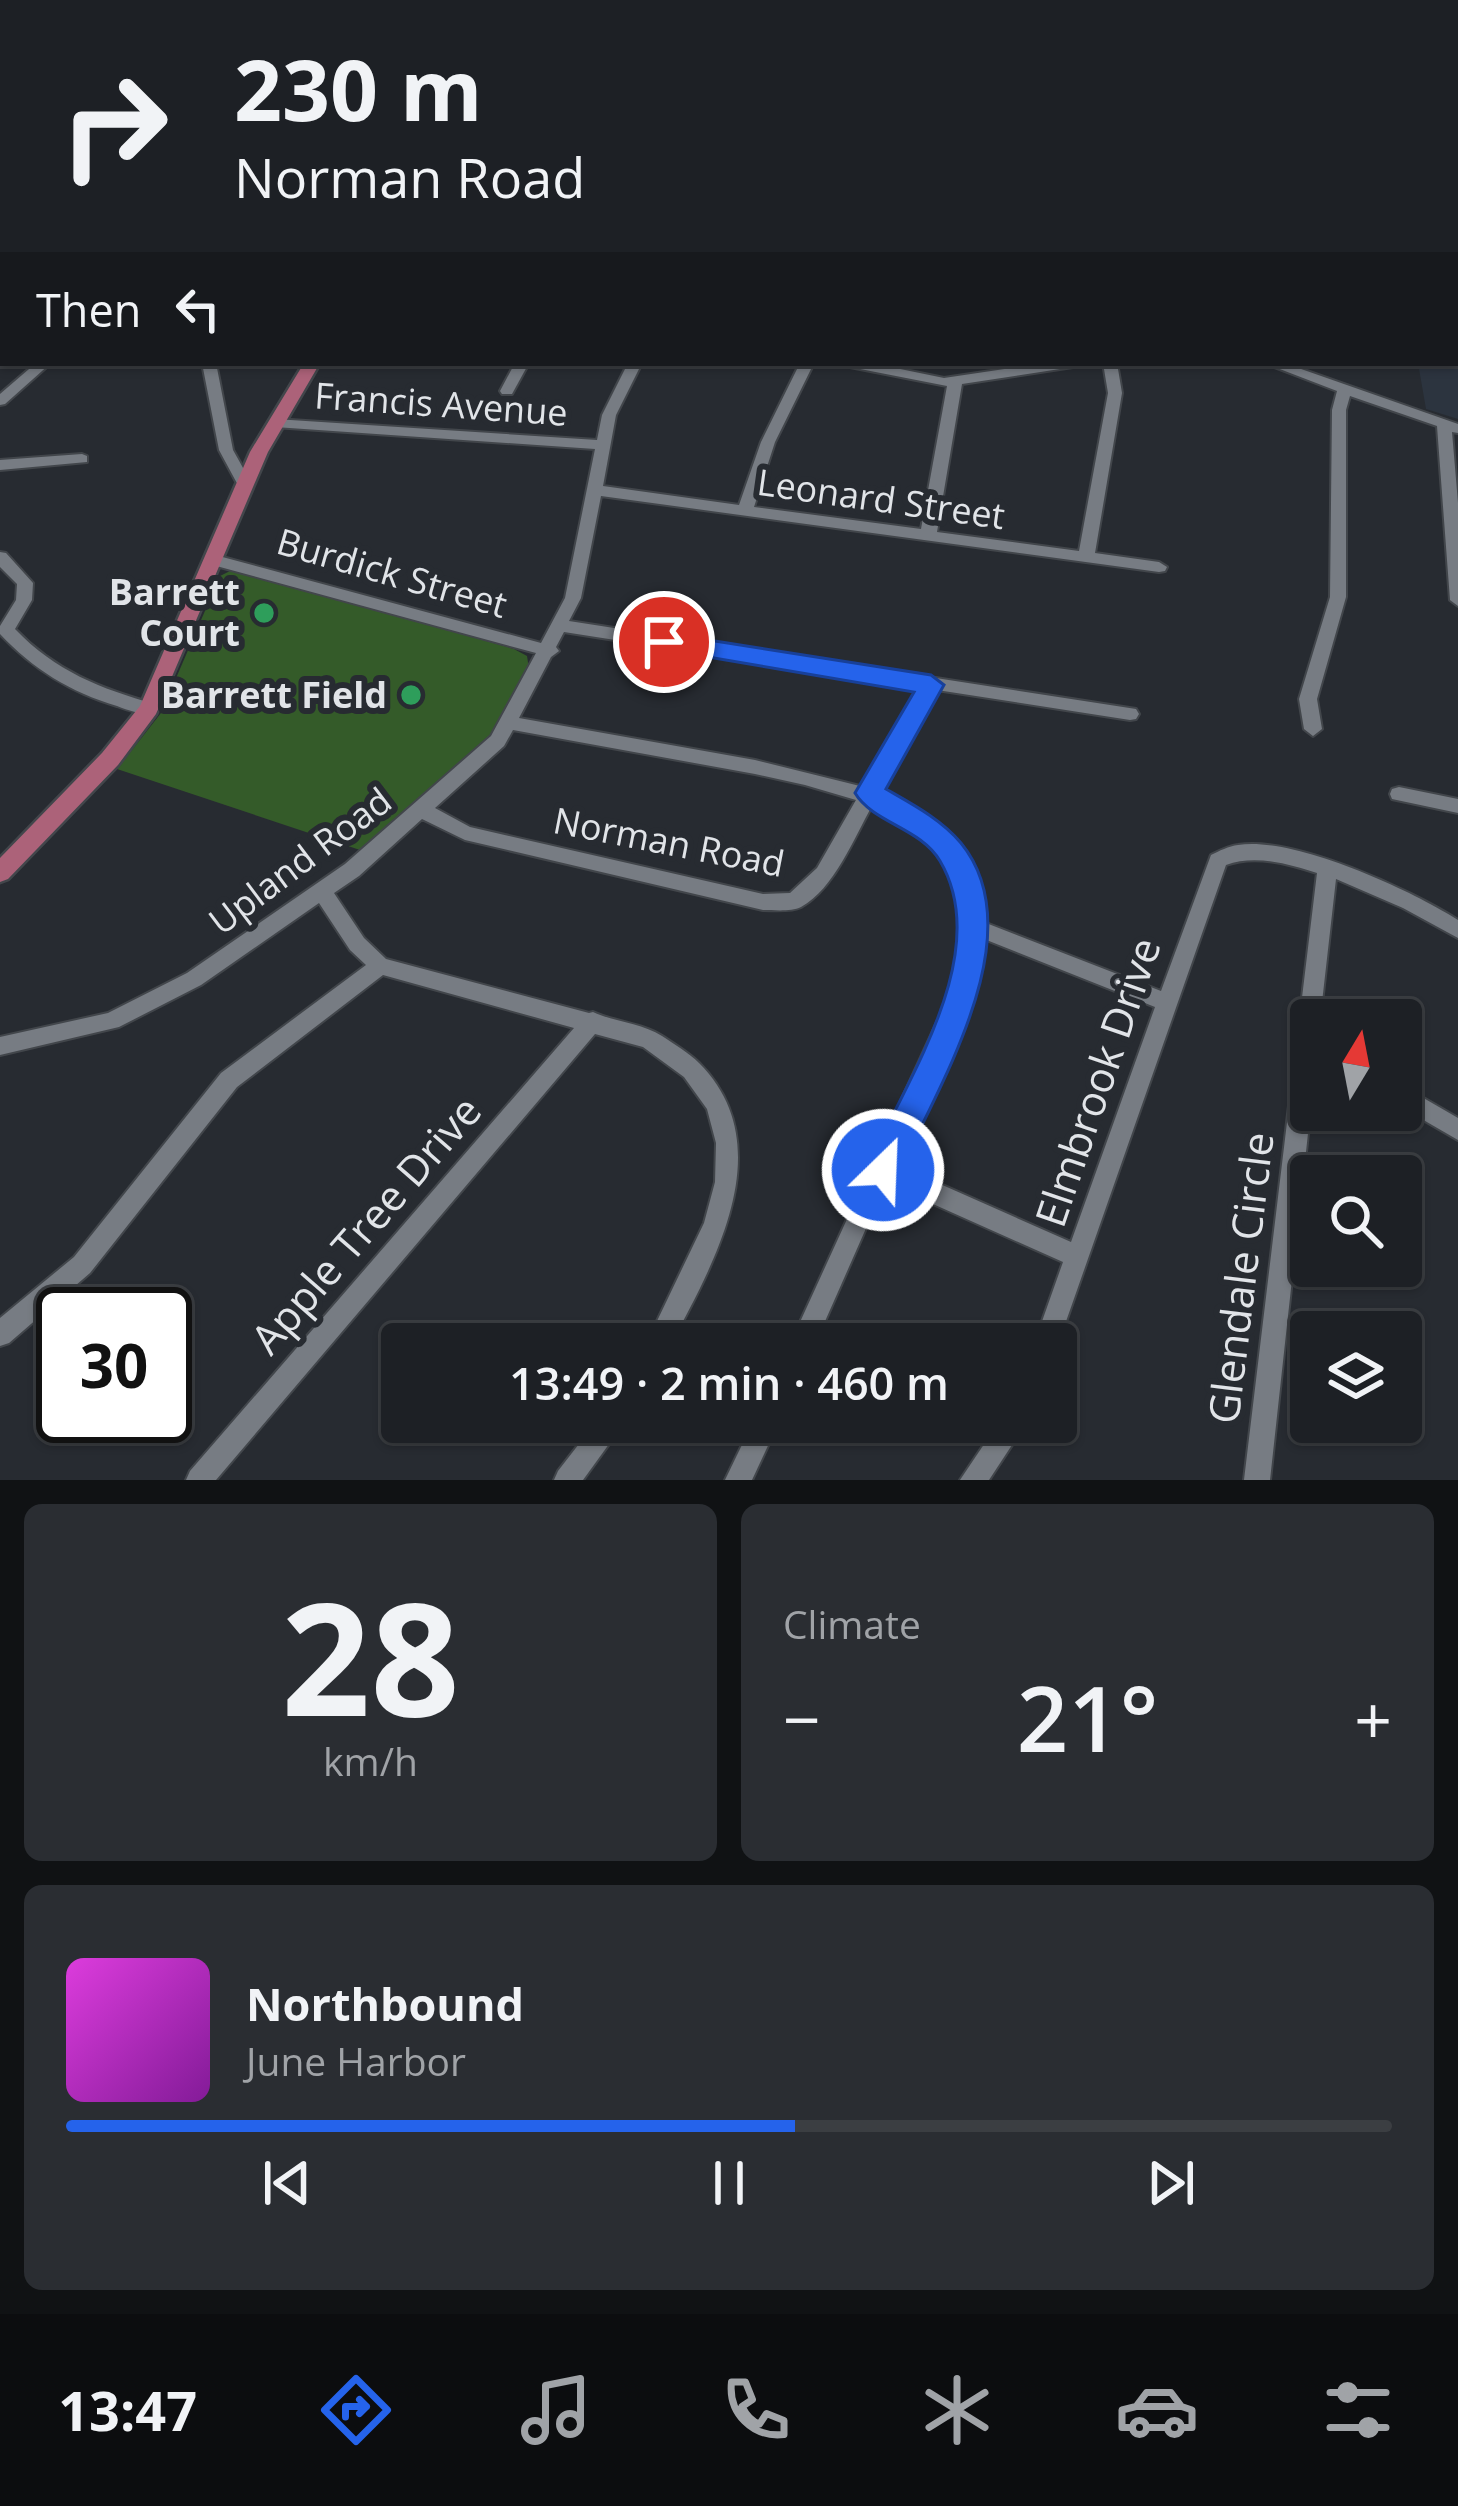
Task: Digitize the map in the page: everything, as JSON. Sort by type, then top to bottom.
[{"type":"main road","points":[[0,873],[110,759],[148,710],[244,484],[310,366]]},
{"type":"street","points":[[1,399],[40,366]]},
{"type":"street","points":[[210,366],[226,450],[244,484]]},
{"type":"street","points":[[506,391],[520,366]]},
{"type":"street","name":"Upland Road","points":[[0,1046],[98,1026],[148,1006],[322,892],[424,811],[511,723],[562,626],[584,561],[613,404],[633,366]]},
{"type":"street","points":[[745,510],[768,442],[806,366]]},
{"type":"street","points":[[862,366],[913,379],[955,382],[1050,366]]},
{"type":"street","points":[[1086,557],[1115,393],[1110,366]]},
{"type":"street","points":[[1280,366],[1451,427],[1458,600]]},
{"type":"street","points":[[928,536],[955,382]]},
{"type":"street","points":[[1313,729],[1308,699],[1338,597],[1340,410],[1345,389]]},
{"type":"street","name":"Francis Avenue","points":[[275,423],[602,445]]},
{"type":"street","points":[[0,465],[82,460]]},
{"type":"street","name":"Leonard Street","points":[[595,490],[1159,567]]},
{"type":"street","points":[[0,557],[26,583],[21,607],[3,631],[59,680],[148,710]]},
{"type":"street","name":"Burdick Street","points":[[215,560],[550,651]]},
{"type":"street","points":[[562,626],[1130,714]]},
{"type":"street","name":"Norman Road","points":[[424,811],[465,832],[779,904],[812,890],[931,685]]},
{"type":"street","points":[[511,723],[869,793],[946,843],[964,880],[976,927],[965,986],[812,1323]]},
{"type":"street","points":[[1399,794],[1458,806]]},
{"type":"street","name":"Elmbrook Drive","points":[[1054,1323],[1212,870],[1230,851],[1265,850],[1327,871]]},
{"type":"street","points":[[1327,871],[1404,898],[1458,930]]},
{"type":"street","name":"Glendale Circle","points":[[1315,999],[1327,871]]},
{"type":"street","points":[[322,892],[357,944],[380,966],[593,1021],[671,1051],[709,1096],[727,1141],[730,1182],[721,1220],[669,1323]]},
{"type":"street","points":[[976,927],[1167,1002]]},
{"type":"street","points":[[0,1334],[82,1265],[229,1080],[380,966]]},
{"type":"street","name":"Apple Tree Drive","points":[[199,1480],[593,1021]]},
{"type":"street","points":[[1422,1108],[1458,1130]]},
{"type":"street","name":"Glendale Circle","points":[[1257,1480],[1300,1131]]},
{"type":"street","points":[[883,1170],[1078,1257]]},
{"type":"street","points":[[566,1480],[595,1443]]},
{"type":"street","points":[[739,1480],[756,1443]]},
{"type":"street","points":[[973,1480],[999,1443]]},
{"type":"shaded area","points":[[1419,366],[1458,366],[1458,419],[1426,409]]},
{"type":"green space","points":[[234,569],[514,649],[527,656],[529,669],[496,732],[363,851],[117,769],[161,713],[220,576]]},
{"type":"place","name":"Barrett Court","points":[[264,613]]},
{"type":"place","name":"Barrett Field","points":[[411,695]]},
{"type":"route","points":[[664,642],[931,685],[869,793],[946,843],[973,907],[975,950],[965,986],[883,1170]]}]
